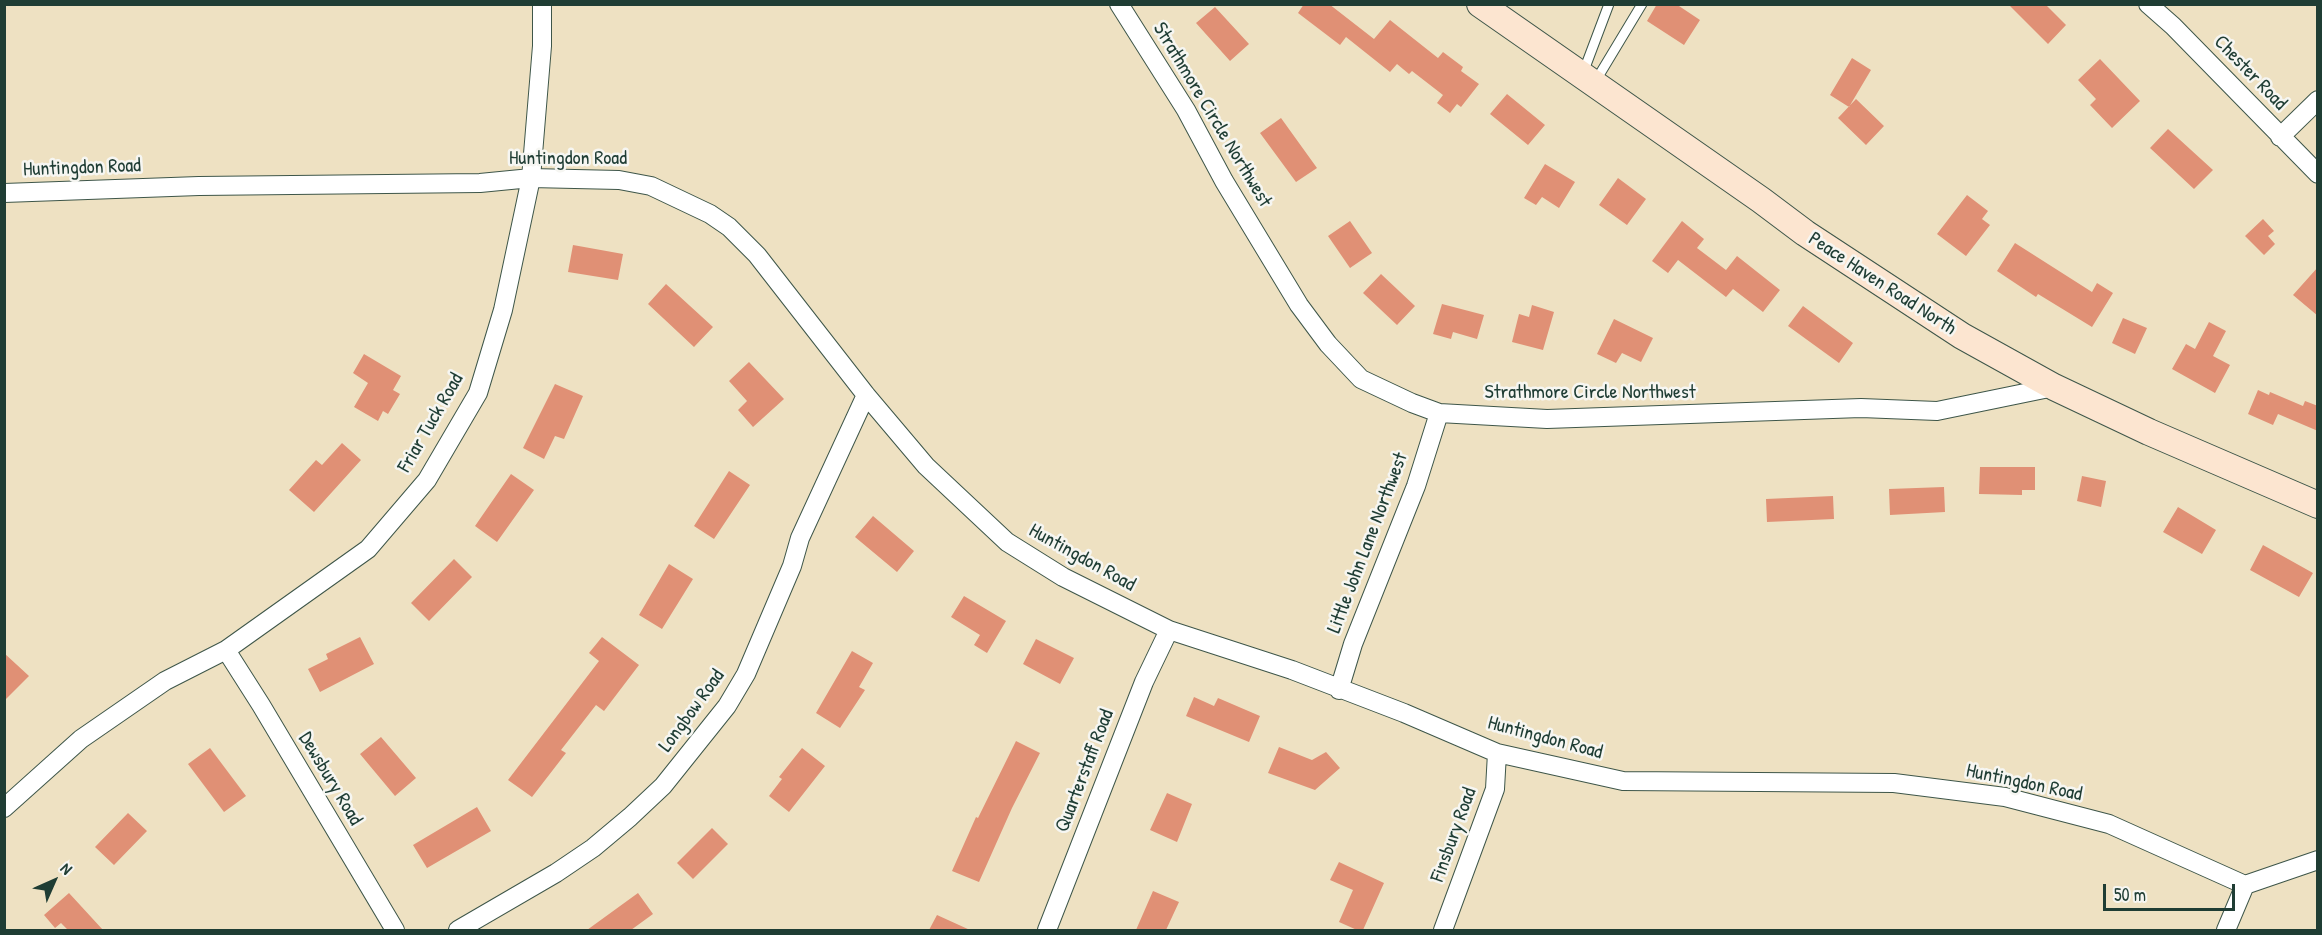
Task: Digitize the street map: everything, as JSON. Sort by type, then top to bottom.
[{"type":"main road","name":"Peace Haven Road North","points":[[1480,4],[1805,233],[1962,336],[2054,387],[2149,432],[2318,505]]},
{"type":"street","name":"Friar Tuck Road","points":[[4,808],[81,739],[165,681],[226,650],[368,549],[427,480],[478,393],[503,310],[531,178],[542,46],[542,4]]},
{"type":"street","name":"Strathmore Circle Northwest","points":[[1119,4],[1186,110],[1224,181],[1293,295],[1328,344],[1361,378],[1375,387],[1439,413],[1547,419],[1861,408],[1937,411],[2054,387]]},
{"type":"street","name":"Chester Road","points":[[2148,4],[2173,26],[2318,174]]},
{"type":"street","points":[[2280,137],[2318,100]]},
{"type":"street","name":"Huntingdon Road","points":[[4,193],[199,186],[480,183],[531,178],[635,181],[651,186],[710,214],[729,227],[757,255],[866,395],[926,466],[1007,542],[1063,577],[1169,630],[1292,670],[1339,690],[1404,713],[1497,753],[1623,781],[1894,783],[2005,797],[2109,825],[2245,885]]},
{"type":"street","name":"Longbow Road","points":[[458,930],[584,854],[630,817],[663,786],[727,706],[746,674],[792,566],[800,538],[866,395]]},
{"type":"street","name":"Little John Lane Northwest","points":[[1339,690],[1357,634],[1416,486],[1439,413]]},
{"type":"street","name":"Quarterstaff Road","points":[[1047,930],[1144,682],[1169,630]]},
{"type":"street","name":"Dewsbury Road","points":[[226,650],[395,930]]},
{"type":"street","name":"Finsbury Road","points":[[1443,930],[1495,789],[1497,753]]},
{"type":"street","points":[[2226,930],[2245,885],[2318,860]]},
{"type":"lane","points":[[1588,80],[1609,4]]},
{"type":"lane","points":[[1588,80],[1642,4]]},
{"type":"building","points":[[1304,4],[1329,4],[1374,39],[1390,20],[1438,58],[1443,52],[1463,67],[1461,71],[1479,84],[1461,107],[1457,104],[1450,113],[1437,103],[1443,95],[1412,71],[1409,74],[1397,64],[1390,72],[1346,37],[1340,45],[1298,13]]},
{"type":"building","points":[[1657,4],[1676,4],[1700,20],[1684,45],[1647,21]]},
{"type":"building","points":[[2008,4],[2045,4],[2066,25],[2048,44]]},
{"type":"building","points":[[1215,7],[1249,44],[1230,61],[1196,23]]},
{"type":"building","points":[[1852,58],[1871,70],[1849,107],[1830,95]]},
{"type":"building","points":[[2100,59],[2140,101],[2112,128],[2090,105],[2096,99],[2078,80]]},
{"type":"building","points":[[1507,94],[1545,125],[1528,145],[1490,114]]},
{"type":"building","points":[[1856,99],[1884,126],[1866,145],[1838,118]]},
{"type":"building","points":[[1281,118],[1317,168],[1296,182],[1260,133]]},
{"type":"building","points":[[2168,129],[2213,170],[2194,189],[2150,148]]},
{"type":"building","points":[[1545,164],[1575,182],[1559,208],[1542,197],[1536,205],[1524,198]]},
{"type":"building","points":[[1618,178],[1646,199],[1627,225],[1599,205]]},
{"type":"building","points":[[1967,195],[1988,211],[1982,219],[1990,225],[1966,256],[1937,234]]},
{"type":"building","points":[[2263,219],[2274,231],[2268,236],[2275,244],[2264,255],[2245,236]]},
{"type":"building","points":[[1350,221],[1372,253],[1350,268],[1328,236]]},
{"type":"building","points":[[1682,221],[1704,239],[1697,248],[1726,270],[1737,256],[1780,290],[1763,312],[1733,289],[1726,297],[1678,260],[1668,273],[1652,261]]},
{"type":"building","points":[[2015,243],[2092,292],[2097,283],[2113,293],[2092,327],[2038,294],[2036,297],[1997,271]]},
{"type":"building","points":[[573,245],[623,254],[618,280],[568,272]]},
{"type":"building","points":[[2318,267],[2318,316],[2293,295]]},
{"type":"building","points":[[1381,274],[1415,306],[1397,325],[1363,293]]},
{"type":"building","points":[[666,284],[713,327],[694,347],[648,304]]},
{"type":"building","points":[[1442,304],[1484,315],[1477,339],[1453,332],[1451,339],[1433,334]]},
{"type":"building","points":[[1532,305],[1554,312],[1543,350],[1512,342],[1519,314],[1529,317]]},
{"type":"building","points":[[1803,306],[1853,343],[1839,363],[1788,326]]},
{"type":"building","points":[[2123,318],[2147,328],[2135,354],[2112,343]]},
{"type":"building","points":[[1614,319],[1653,338],[1641,362],[1622,353],[1616,363],[1597,354]]},
{"type":"building","points":[[2209,322],[2226,331],[2213,356],[2230,365],[2215,393],[2172,369],[2186,344],[2195,349]]},
{"type":"building","points":[[364,354],[401,376],[393,390],[400,394],[388,414],[383,411],[378,421],[354,407],[368,383],[353,373]]},
{"type":"building","points":[[749,362],[784,399],[753,427],[738,410],[747,401],[729,381]]},
{"type":"building","points":[[555,384],[583,396],[564,439],[555,436],[544,459],[523,448]]},
{"type":"building","points":[[2258,390],[2269,395],[2270,392],[2303,406],[2305,401],[2318,406],[2318,431],[2278,414],[2273,425],[2248,414]]},
{"type":"building","points":[[342,443],[361,460],[314,512],[289,490],[316,460],[322,465]]},
{"type":"building","points":[[1980,467],[2035,467],[2035,490],[2022,490],[2022,495],[1979,494]]},
{"type":"building","points":[[729,471],[750,485],[714,539],[694,526]]},
{"type":"building","points":[[511,474],[534,490],[497,542],[475,526]]},
{"type":"building","points":[[2082,476],[2106,481],[2101,507],[2077,501]]},
{"type":"building","points":[[1944,487],[1945,512],[1890,515],[1889,489]]},
{"type":"building","points":[[1833,496],[1834,519],[1767,522],[1766,499]]},
{"type":"building","points":[[2178,507],[2216,530],[2202,554],[2163,532]]},
{"type":"building","points":[[873,516],[914,551],[897,572],[855,537]]},
{"type":"building","points":[[2263,545],[2313,573],[2299,597],[2250,570]]},
{"type":"building","points":[[454,559],[472,577],[429,621],[411,603]]},
{"type":"building","points":[[669,564],[693,579],[662,629],[639,615]]},
{"type":"building","points":[[964,596],[1006,621],[987,653],[974,645],[980,635],[951,617]]},
{"type":"building","points":[[360,637],[374,664],[320,692],[308,669],[328,659],[326,654]]},
{"type":"building","points":[[602,637],[639,665],[604,711],[596,705],[561,750],[566,753],[532,797],[508,780],[599,661],[589,653]]},
{"type":"building","points":[[1036,639],[1074,658],[1060,684],[1023,664]]},
{"type":"building","points":[[852,651],[873,663],[859,687],[865,690],[840,728],[816,713]]},
{"type":"building","points":[[4,653],[29,676],[4,701]]},
{"type":"building","points":[[1194,697],[1214,706],[1218,698],[1260,716],[1249,742],[1186,716]]},
{"type":"building","points":[[381,737],[416,778],[395,796],[360,754]]},
{"type":"building","points":[[1016,741],[1040,753],[1012,808],[979,882],[952,871],[976,817],[978,818]]},
{"type":"building","points":[[1279,747],[1312,760],[1326,752],[1340,768],[1315,790],[1268,773]]},
{"type":"building","points":[[210,748],[246,796],[224,812],[188,764]]},
{"type":"building","points":[[802,748],[825,766],[789,812],[769,796],[782,779],[779,777]]},
{"type":"building","points":[[1167,793],[1192,804],[1177,842],[1150,830]]},
{"type":"building","points":[[477,807],[491,831],[427,868],[413,845]]},
{"type":"building","points":[[128,813],[147,831],[114,865],[95,847]]},
{"type":"building","points":[[712,828],[728,844],[693,879],[677,863]]},
{"type":"building","points":[[1339,862],[1384,883],[1363,930],[1357,930],[1339,922],[1353,890],[1330,880]]},
{"type":"building","points":[[1153,891],[1179,902],[1166,930],[1136,930]]},
{"type":"building","points":[[69,893],[103,930],[68,930],[61,923],[55,928],[44,915]]},
{"type":"building","points":[[638,893],[653,914],[631,930],[587,930]]},
{"type":"building","points":[[937,915],[970,930],[929,930]]}]
